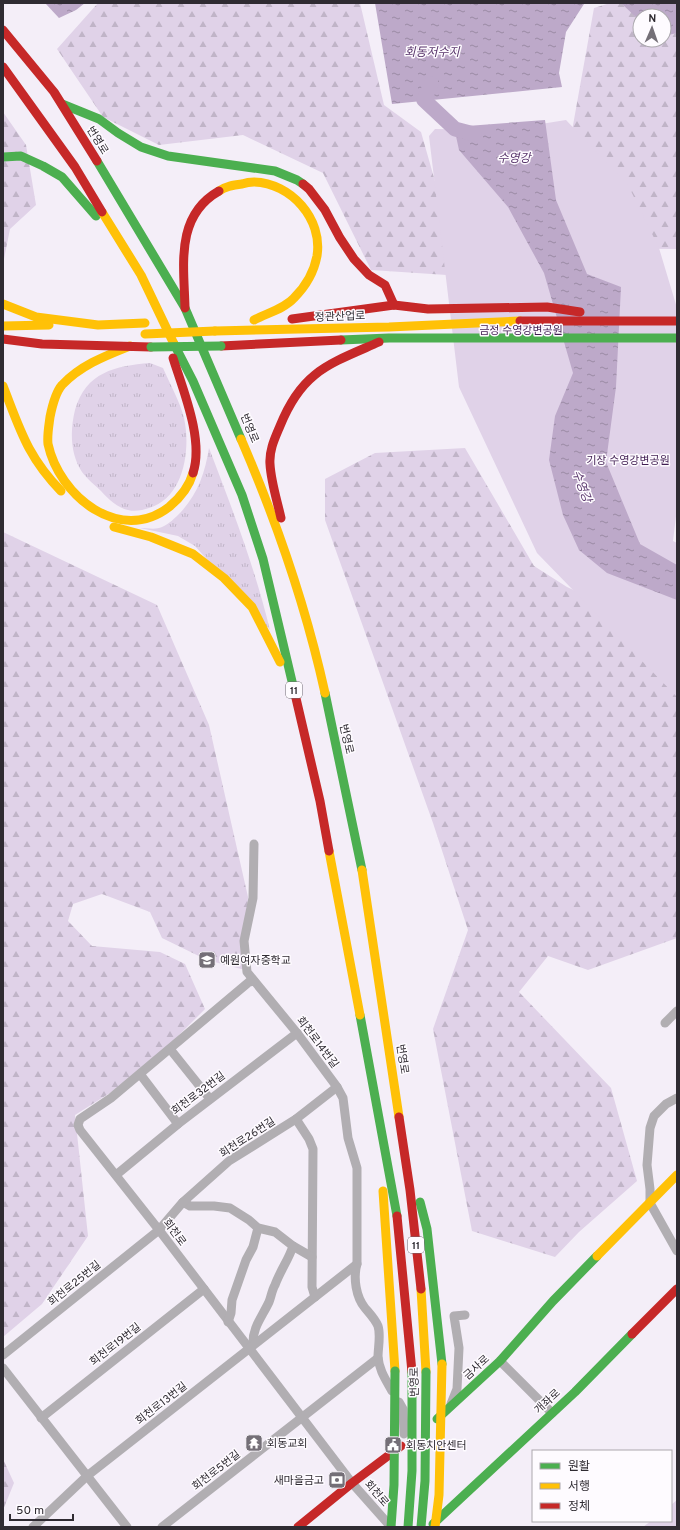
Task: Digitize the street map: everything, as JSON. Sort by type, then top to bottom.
[{"type":"main road","name":"번영로","points":[[3,30],[54,92],[62,104],[131,216],[185,308],[252,464],[296,585],[323,686],[360,854],[410,1190],[422,1300],[426,1372],[425,1481],[421,1527]]},
{"type":"main road","name":"번영로","points":[[3,67],[24,93],[75,167],[141,275],[162,321],[193,381],[242,495],[263,558],[320,800],[399,1228],[412,1372],[412,1470],[408,1527]]},
{"type":"main road","points":[[62,104],[99,120],[118,134],[141,147],[168,156],[275,171],[297,180],[309,189],[325,210],[340,238],[354,259],[369,275],[385,285],[394,305]]},
{"type":"main road","points":[[3,157],[21,156],[62,177],[127,252]]},
{"type":"main road","points":[[185,308],[185,242],[190,221],[202,203],[219,189],[240,182],[261,182],[282,188],[299,202],[312,219],[318,241],[316,263],[308,283],[293,299],[250,320],[306,318],[394,305],[428,309],[548,307],[637,321]]},
{"type":"main road","points":[[3,304],[36,317],[98,325]]},
{"type":"main road","name":"정관산업로","points":[[141,334],[389,327],[541,320],[677,321]]},
{"type":"main road","points":[[130,346],[84,366],[61,386],[51,409],[48,443],[57,468],[66,484],[84,503],[104,516],[139,521],[169,509],[192,480],[196,467],[197,447],[192,425],[162,321]]},
{"type":"main road","points":[[3,326],[203,322]]},
{"type":"main road","points":[[3,330],[49,334]]},
{"type":"main road","points":[[296,585],[271,470],[270,456],[275,438],[290,404],[300,389],[311,377],[343,359],[389,338]]},
{"type":"main road","points":[[3,339],[42,344],[151,347],[221,346],[389,338],[677,338]]},
{"type":"main road","points":[[3,386],[23,439],[52,482],[78,506],[103,524],[151,537],[193,554],[224,578],[252,607],[294,690]]},
{"type":"main road","points":[[400,1118],[427,1229],[442,1364],[440,1473],[435,1527]]},
{"type":"main road","points":[[379,1119],[395,1371],[394,1485],[391,1527]]},
{"type":"main road","name":"금사로","points":[[298,1527],[352,1483],[425,1429],[500,1361],[554,1301],[677,1175]]},
{"type":"main road","name":"개좌로","points":[[430,1527],[552,1413],[677,1289]]},
{"type":"street","name":"회천로14번길","points":[[254,844],[253,898],[244,941],[247,972],[296,1033],[337,1087],[343,1098],[348,1138],[357,1168],[357,1264],[354,1274],[358,1292],[364,1307],[373,1317],[378,1327],[378,1358],[381,1373],[403,1409]]},
{"type":"street","name":"회천로","points":[[254,981],[249,982],[111,1098],[80,1119],[78,1125],[80,1130],[159,1230],[228,1322],[251,1347],[352,1483],[391,1527]]},
{"type":"street","points":[[665,1023],[677,1012]]},
{"type":"street","name":"회천로32번길","points":[[116,1175],[178,1124],[296,1033]]},
{"type":"street","points":[[170,1049],[210,1099]]},
{"type":"street","points":[[140,1074],[178,1124]]},
{"type":"street","name":"회천로26번길","points":[[159,1230],[183,1202],[229,1161],[296,1119],[337,1087]]},
{"type":"street","points":[[677,1098],[666,1104],[654,1116],[650,1128],[646,1165],[650,1189],[650,1203],[677,1251]]},
{"type":"street","points":[[296,1119],[309,1139],[313,1149],[312,1286],[315,1297]]},
{"type":"street","points":[[183,1202],[190,1206],[230,1208],[249,1220],[258,1228],[275,1232],[293,1246],[312,1257]]},
{"type":"street","points":[[228,1322],[231,1313],[232,1300],[246,1260],[253,1248],[258,1228]]},
{"type":"street","name":"회천로25번길","points":[[3,1355],[159,1230]]},
{"type":"street","points":[[251,1347],[257,1323],[269,1302],[274,1285],[291,1254],[293,1246]]},
{"type":"street","points":[[251,1347],[357,1264]]},
{"type":"street","name":"회천로19번길","points":[[41,1418],[204,1289]]},
{"type":"street","points":[[404,1444],[403,1409],[450,1407],[457,1388],[459,1348],[454,1316],[465,1315]]},
{"type":"street","name":"회천로13번길","points":[[34,1527],[88,1476],[251,1347]]},
{"type":"street","points":[[303,1418],[378,1358]]},
{"type":"street","points":[[500,1361],[552,1413]]},
{"type":"street","points":[[3,1368],[127,1527]]},
{"type":"street","name":"회천로5번길","points":[[162,1527],[303,1418]]},
{"type":"green space","points":[[98,3],[360,3],[384,105],[421,132],[462,276],[371,270],[323,173],[243,135],[159,145],[103,117],[57,49]]},
{"type":"green space","points":[[610,3],[677,3],[677,249],[551,248],[594,8]]},
{"type":"green space","points":[[3,112],[26,145],[36,205],[10,229],[3,264]]},
{"type":"green space","points":[[566,120],[628,185],[659,248],[677,308],[677,508],[673,541],[677,543],[677,697],[537,553],[459,387],[429,136],[435,129],[504,130]]},
{"type":"green space","points":[[150,363],[163,368],[180,406],[186,430],[185,457],[182,471],[177,483],[170,494],[161,503],[149,508],[131,511],[113,503],[82,472],[73,450],[72,426],[75,410],[80,397],[86,387],[94,379],[114,369]]},
{"type":"green space","points":[[209,448],[250,561],[270,630],[195,546],[178,536],[140,528],[160,528],[170,523],[181,512],[192,498],[200,482]]},
{"type":"green space","points":[[465,448],[534,566],[567,587],[677,637],[677,938],[588,970],[548,956],[519,992],[611,1088],[637,1181],[579,1232],[555,1257],[472,1231],[433,1029],[468,930],[433,823],[325,520],[325,479],[375,453]]},
{"type":"green space","points":[[3,532],[157,605],[209,725],[248,897],[245,970],[207,960],[162,938],[150,912],[102,894],[73,904],[68,921],[92,946],[160,952],[185,964],[205,1009],[140,1074],[75,1115],[88,1236],[42,1304],[3,1337]]},
{"type":"green space","points":[[3,1459],[14,1483],[3,1510]]},
{"type":"green space","points":[[677,1500],[677,1527],[643,1527],[650,1522],[672,1522],[672,1504]]},
{"type":"water","points":[[45,3],[85,3],[76,10],[59,18]]},
{"type":"water","name":"회동저수지","points":[[375,3],[586,3],[566,32],[559,73],[562,87],[392,104]]},
{"type":"water","points":[[621,3],[677,3],[677,33],[672,34],[672,8],[632,8],[632,13]]},
{"type":"water","name":"수영강","points":[[545,120],[556,200],[587,274],[621,287],[616,387],[606,462],[640,544],[677,565],[677,600],[607,573],[579,550],[563,515],[549,460],[555,416],[573,373],[544,273],[508,207],[459,150],[454,127]]},
{"type":"waterway","name":"수영강","points":[[431,84],[424,100],[455,129],[474,134]]},
{"type":"traffic: fast","points":[[62,104],[99,119],[141,147],[168,156],[275,171],[303,184]]},
{"type":"traffic: fast","points":[[3,157],[21,156],[62,177],[96,216]]},
{"type":"traffic: fast","points":[[97,161],[185,308],[241,439]]},
{"type":"traffic: fast","points":[[341,340],[389,338],[677,338]]},
{"type":"traffic: fast","points":[[174,344],[193,381],[242,495],[263,559],[295,694]]},
{"type":"traffic: fast","points":[[151,347],[221,346]]},
{"type":"traffic: fast","points":[[325,693],[362,870]]},
{"type":"traffic: fast","points":[[360,1015],[397,1216]]},
{"type":"traffic: fast","points":[[420,1202],[427,1229],[442,1364]]},
{"type":"traffic: fast","points":[[437,1419],[500,1361],[553,1301],[597,1256]]},
{"type":"traffic: fast","points":[[433,1524],[575,1392],[632,1334]]},
{"type":"traffic: fast","points":[[391,1527],[394,1485],[395,1371]]},
{"type":"traffic: fast","points":[[408,1527],[412,1471],[412,1372]]},
{"type":"traffic: fast","points":[[421,1527],[425,1481],[426,1372]]},
{"type":"traffic: slow","points":[[219,191],[230,186],[252,182],[268,184],[292,196],[302,206],[315,229],[318,242],[317,256],[314,268],[302,289],[290,302],[254,320]]},
{"type":"traffic: slow","points":[[102,212],[141,275],[174,344]]},
{"type":"traffic: slow","points":[[3,304],[36,317],[98,325],[145,323]]},
{"type":"traffic: slow","points":[[215,331],[389,327],[520,321]]},
{"type":"traffic: slow","points":[[3,326],[49,325]]},
{"type":"traffic: slow","points":[[145,334],[215,331]]},
{"type":"traffic: slow","points":[[130,346],[103,357],[85,367],[69,378],[60,388],[53,405],[48,434],[48,444],[54,463],[65,481],[78,497],[94,509],[112,517],[131,520],[150,517],[169,507],[184,492],[193,473]]},
{"type":"traffic: slow","points":[[3,386],[20,429],[32,454],[49,478],[61,491]]},
{"type":"traffic: slow","points":[[241,439],[278,532],[289,564],[309,628],[325,693]]},
{"type":"traffic: slow","points":[[114,527],[151,537],[193,554],[224,578],[252,607],[280,662]]},
{"type":"traffic: slow","points":[[329,851],[360,1015]]},
{"type":"traffic: slow","points":[[362,870],[399,1117]]},
{"type":"traffic: slow","points":[[597,1256],[677,1175]]},
{"type":"traffic: slow","points":[[383,1191],[395,1371]]},
{"type":"traffic: slow","points":[[421,1289],[426,1372]]},
{"type":"traffic: slow","points":[[435,1527],[439,1495],[442,1364]]},
{"type":"traffic: jam","points":[[3,30],[54,92],[97,161]]},
{"type":"traffic: jam","points":[[3,67],[75,167],[102,212]]},
{"type":"traffic: jam","points":[[303,184],[309,189],[325,210],[340,238],[354,259],[369,275],[385,285],[394,305]]},
{"type":"traffic: jam","points":[[185,308],[184,259],[185,243],[189,228],[195,214],[205,201],[219,191]]},
{"type":"traffic: jam","points":[[292,319],[394,305],[428,309],[547,307],[580,312]]},
{"type":"traffic: jam","points":[[520,321],[677,321]]},
{"type":"traffic: jam","points":[[3,339],[42,344],[151,347]]},
{"type":"traffic: jam","points":[[221,346],[341,340]]},
{"type":"traffic: jam","points":[[281,518],[274,491],[270,459],[274,440],[289,408],[298,393],[308,381],[319,372],[332,364],[379,342]]},
{"type":"traffic: jam","points":[[173,358],[187,400],[194,431],[196,460],[193,473]]},
{"type":"traffic: jam","points":[[295,694],[320,801],[329,851]]},
{"type":"traffic: jam","points":[[399,1117],[410,1190],[421,1289]]},
{"type":"traffic: jam","points":[[397,1216],[412,1372]]},
{"type":"traffic: jam","points":[[632,1334],[677,1289]]},
{"type":"traffic: jam","points":[[298,1527],[352,1483],[401,1446]]},
{"type":"place","name":"예원여자중학교","points":[[207,960]]},
{"type":"place","name":"회동교회","points":[[254,1443]]},
{"type":"place","name":"회동치안센터","points":[[393,1445]]},
{"type":"place","name":"새마을금고","points":[[337,1480]]},
{"type":"park label","name":"금정 수영강변공원","points":[[521,330]]},
{"type":"park label","name":"기장 수영강변공원","points":[[628,460]]}]
